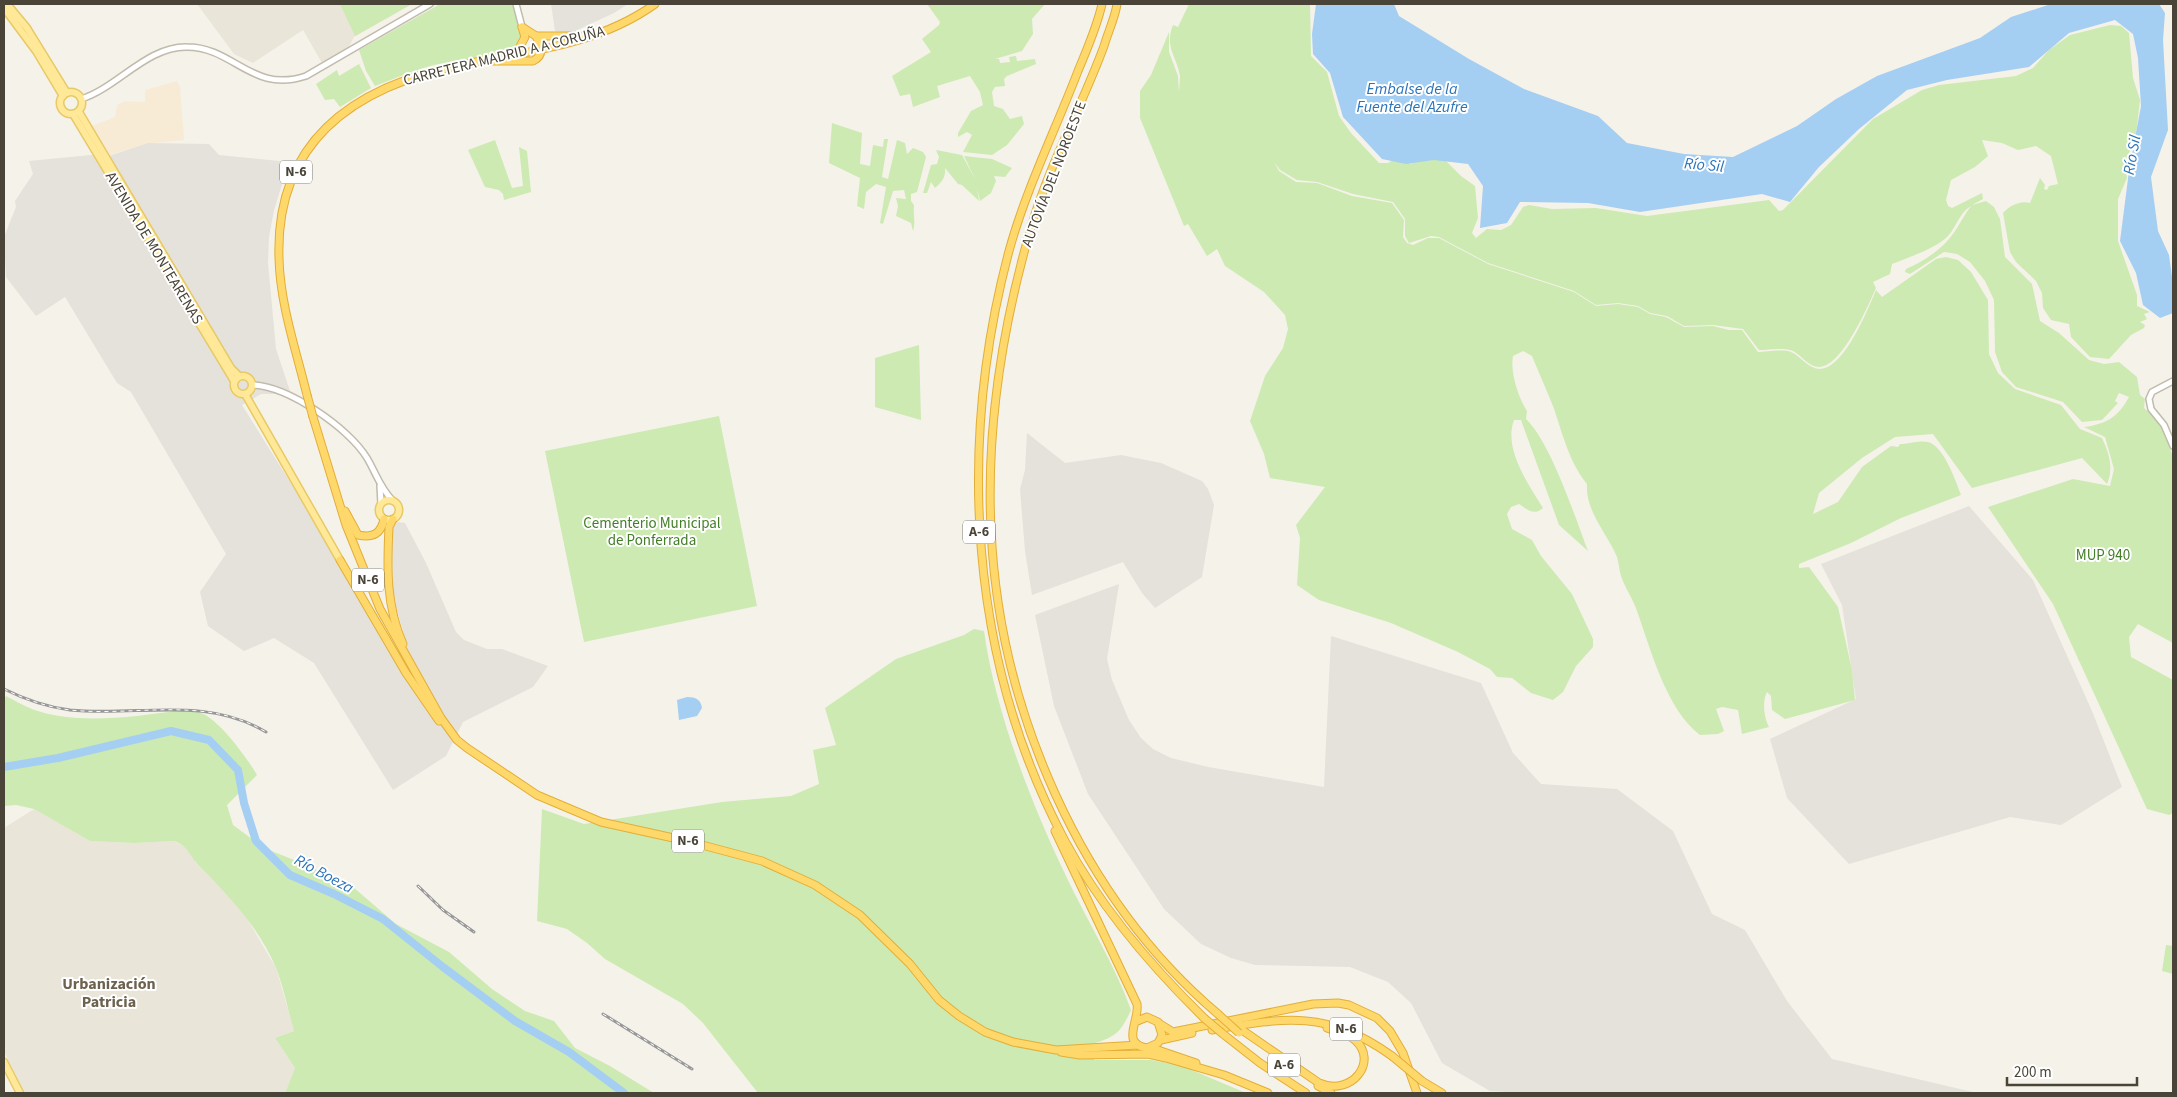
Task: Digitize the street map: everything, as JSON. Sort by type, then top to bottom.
[{"type":"highway","name":"CARRETERA MADRID A A CORUÑA","points":[[655,4],[623,24],[593,36],[541,50],[409,78],[374,93],[338,116],[319,134],[304,154],[290,185],[280,223],[279,258],[282,293],[306,395],[324,457],[362,567],[384,616],[427,696],[457,740],[537,795],[601,822],[687,841],[762,861],[815,885],[860,915],[910,964],[939,1000],[959,1016],[985,1032],[1013,1042],[1056,1050],[1138,1046]]},
{"type":"highway","name":"AUTOVÍA DEL NOROESTE","points":[[1102,4],[1098,20],[1077,75],[1028,192],[1010,249],[997,301],[984,372],[977,474],[980,541],[987,600],[1005,688],[1034,775],[1079,865],[1114,918],[1141,954],[1204,1018],[1260,1063],[1306,1093]]},
{"type":"highway","name":"AUTOVÍA DEL NOROESTE","points":[[1117,4],[1094,73],[1033,220],[1014,290],[994,403],[991,511],[996,576],[1005,632],[1019,694],[1036,746],[1068,821],[1088,859],[1119,903],[1158,956],[1187,987],[1281,1063],[1331,1093]]},
{"type":"highway","points":[[522,27],[536,36],[593,36]]},
{"type":"highway","points":[[522,27],[532,52]]},
{"type":"highway","points":[[484,61],[530,62],[538,59],[541,50],[536,36]]},
{"type":"highway","points":[[516,54],[525,37]]},
{"type":"highway","name":"N-6","points":[[324,457],[352,527],[358,535],[368,537],[377,534],[382,527],[384,518]]},
{"type":"highway","points":[[392,519],[389,527],[388,595],[398,633],[427,696]]},
{"type":"highway","points":[[340,560],[432,714],[457,740]]},
{"type":"highway","points":[[1005,688],[1008,708],[1018,744],[1051,822],[1137,1004],[1138,1016],[1134,1026],[1121,1042],[1111,1046]]},
{"type":"highway","points":[[1152,1048],[1161,1040],[1160,1026],[1173,1032],[1313,1004],[1338,1003],[1349,1005],[1377,1018],[1390,1031],[1403,1053],[1418,1093]]},
{"type":"highway","name":"N-6","points":[[1134,1026],[1147,1017],[1174,1034],[1191,1034]]},
{"type":"highway","points":[[1241,1032],[1322,1084],[1341,1087],[1355,1079],[1363,1062],[1362,1051],[1356,1040],[1326,1027],[1293,1019]]},
{"type":"highway","name":"N-6","points":[[1161,1040],[1269,1020],[1293,1019],[1325,1023],[1344,1028],[1374,1043],[1422,1081],[1442,1093]]},
{"type":"highway","points":[[1134,1026],[1133,1040],[1138,1046]]},
{"type":"highway","name":"N-6","points":[[1138,1046],[1152,1048]]},
{"type":"highway","points":[[1152,1048],[1185,1058],[1268,1093]]},
{"type":"highway","points":[[1056,1050],[1068,1055],[1148,1054],[1224,1075]]},
{"type":"main road","points":[[6,6],[27,28],[65,94]]},
{"type":"main road","points":[[76,93],[81,99],[82,107],[76,113],[67,114],[62,110],[60,104],[65,94],[76,93]]},
{"type":"main road","name":"AVENIDA DE MONTEARENAS","points":[[76,113],[231,368],[239,376]]},
{"type":"main road","name":"AVENIDA DE MONTEARENAS","points":[[76,113],[234,381]]},
{"type":"main road","points":[[239,376],[247,376],[252,385],[250,392],[245,394],[236,392],[234,381],[239,376]]},
{"type":"main road","points":[[245,394],[340,560]]},
{"type":"main road","points":[[388,500],[393,501],[399,511],[392,519],[384,518],[380,514],[381,504],[388,500]]},
{"type":"main road","points":[[4,1062],[20,1093]]},
{"type":"street","points":[[81,99],[162,52],[178,47],[201,48],[272,81],[294,80],[312,72],[430,4]]},
{"type":"street","points":[[516,4],[522,27]]},
{"type":"street","points":[[2173,381],[2152,392],[2149,399],[2151,409],[2164,426],[2173,446]]},
{"type":"street","points":[[252,385],[269,388],[329,418],[358,445],[367,458],[380,486],[393,501]]},
{"type":"street","points":[[380,486],[381,504]]},
{"type":"shaded area","points":[[197,4],[412,4],[354,37],[348,48],[322,63],[303,30],[253,63],[234,54]]},
{"type":"shaded area","points":[[551,4],[628,4],[614,13],[571,33],[555,31]]},
{"type":"shaded area","points":[[177,81],[180,87],[184,140],[145,144],[110,155],[92,126],[115,117],[117,105],[125,101],[145,102],[145,90]]},
{"type":"shaded area","points":[[148,143],[209,144],[219,155],[289,162],[274,210],[269,237],[268,263],[276,349],[291,394],[261,394],[242,405],[295,490],[392,655],[407,644],[393,598],[392,525],[398,522],[405,523],[426,563],[456,632],[464,640],[487,649],[502,649],[548,666],[533,687],[463,722],[446,756],[393,790],[314,663],[274,638],[244,651],[208,626],[200,592],[226,554],[131,392],[117,383],[65,297],[36,316],[6,277],[4,237],[16,207],[15,201],[33,174],[29,161],[91,155],[109,156]]},
{"type":"shaded area","points":[[1027,433],[1065,463],[1121,455],[1161,463],[1202,481],[1208,489],[1214,505],[1202,577],[1155,608],[1142,593],[1123,562],[1032,595],[1025,551],[1020,489],[1025,470]]},
{"type":"shaded area","points":[[1969,506],[2033,580],[2092,711],[2122,787],[2061,825],[2010,817],[1849,864],[1787,798],[1770,739],[1856,699],[1842,605],[1821,564]]},
{"type":"shaded area","points":[[1119,584],[1107,659],[1112,680],[1129,720],[1141,738],[1153,749],[1171,758],[1208,767],[1324,787],[1331,636],[1481,683],[1513,753],[1541,784],[1617,789],[1673,831],[1712,914],[1745,930],[1787,1001],[1832,1059],[1977,1093],[1524,1093],[1490,1091],[1442,1063],[1411,1003],[1388,982],[1350,967],[1255,965],[1231,958],[1201,944],[1164,909],[1088,794],[1054,706],[1035,615]]},
{"type":"shaded area","points":[[34,809],[90,841],[134,843],[174,841],[189,849],[196,863],[242,910],[276,968],[294,1031],[275,1038],[295,1068],[285,1093],[25,1093],[4,1052],[4,828]]},
{"type":"green space","points":[[340,4],[412,4],[355,36]]},
{"type":"green space","points":[[440,4],[512,4],[522,32],[518,49],[434,65],[375,86],[366,71],[359,50]]},
{"type":"green space","points":[[927,4],[1045,4],[1032,19],[1033,34],[1022,51],[995,59],[999,59],[1000,63],[1010,62],[1009,57],[1016,56],[1017,61],[1035,59],[1036,64],[1007,76],[1004,79],[1005,86],[995,87],[992,92],[994,106],[1003,109],[1010,119],[1022,116],[1024,124],[1007,145],[992,155],[963,152],[972,135],[967,132],[958,137],[958,133],[971,111],[983,105],[980,92],[970,76],[937,86],[940,97],[913,107],[910,94],[900,96],[892,76],[931,52],[922,39],[940,22]]},
{"type":"green space","name":"MUP 940","points":[[1189,4],[1310,4],[1311,56],[1327,72],[1339,116],[1351,133],[1379,163],[1388,163],[1405,153],[1411,164],[1422,157],[1445,160],[1461,176],[1475,186],[1478,218],[1472,233],[1476,238],[1487,229],[1501,230],[1511,225],[1523,207],[1529,205],[1552,209],[1596,208],[1647,216],[1769,200],[1779,211],[1783,210],[1873,119],[1922,90],[1939,85],[2016,76],[2033,68],[2049,50],[2070,35],[2110,25],[2121,26],[2129,33],[2133,78],[2140,100],[2136,136],[2125,163],[2127,178],[2118,199],[2118,241],[2137,295],[2137,306],[2150,312],[2144,314],[2147,319],[2140,322],[2145,325],[2144,328],[2131,335],[2109,359],[2090,357],[2071,337],[2069,324],[2051,320],[2043,308],[2042,293],[2036,281],[2016,262],[2010,252],[2003,213],[2015,204],[2022,202],[2030,203],[2040,178],[2045,185],[2044,189],[2047,190],[2049,186],[2058,184],[2051,156],[2036,146],[2018,150],[2002,143],[1982,140],[1988,156],[1975,167],[1951,180],[1946,200],[1948,206],[1952,208],[1982,193],[1983,199],[1972,205],[1986,201],[1994,207],[2000,219],[2005,257],[2032,284],[2040,321],[2059,333],[2089,360],[2104,364],[2119,362],[2137,377],[2140,395],[2145,399],[2144,408],[2160,422],[2172,454],[2173,643],[2138,624],[2129,637],[2131,657],[2173,680],[2173,813],[2169,815],[2147,809],[2053,604],[1988,507],[2073,479],[2110,486],[2114,469],[2105,437],[2084,427],[2099,424],[2111,418],[2121,410],[2129,397],[2119,393],[2115,401],[2118,403],[2102,420],[2082,422],[2063,402],[2016,387],[2002,372],[1995,352],[1994,300],[1985,281],[1970,262],[1957,254],[1944,252],[1910,274],[1905,272],[1906,269],[1929,256],[1945,243],[1971,206],[1964,212],[1948,236],[1937,245],[1892,264],[1890,274],[1873,282],[1876,288],[1845,347],[1828,364],[1815,367],[1790,350],[1781,349],[1759,350],[1743,329],[1713,325],[1684,326],[1667,316],[1650,313],[1638,306],[1618,303],[1596,305],[1574,291],[1488,263],[1439,237],[1431,236],[1409,243],[1405,236],[1405,219],[1393,202],[1353,194],[1317,182],[1297,180],[1280,170],[1274,162],[1279,171],[1296,182],[1317,183],[1352,196],[1392,203],[1404,220],[1403,237],[1407,243],[1413,245],[1428,238],[1439,238],[1488,264],[1574,292],[1596,306],[1618,304],[1638,307],[1650,314],[1666,317],[1684,327],[1713,326],[1729,330],[1742,330],[1758,352],[1781,350],[1790,352],[1812,367],[1819,369],[1828,367],[1846,349],[1861,324],[1876,290],[1882,297],[1936,259],[1946,257],[1958,260],[1971,272],[1988,300],[1989,354],[1998,373],[2015,389],[2061,405],[2080,429],[2102,438],[2109,455],[2110,466],[2107,484],[2082,458],[1972,488],[1933,434],[1895,437],[1862,458],[1819,493],[1813,514],[1838,502],[1862,467],[1891,446],[1898,447],[1900,444],[1928,442],[1934,445],[1949,465],[1961,495],[1901,518],[1851,543],[1799,564],[1799,568],[1809,567],[1838,607],[1852,670],[1855,700],[1785,719],[1772,710],[1771,696],[1767,692],[1764,700],[1764,710],[1769,727],[1742,734],[1738,710],[1722,707],[1716,709],[1724,731],[1718,734],[1700,735],[1688,724],[1669,695],[1654,661],[1635,607],[1620,574],[1617,557],[1589,503],[1587,484],[1575,466],[1532,356],[1523,351],[1513,356],[1512,362],[1518,392],[1527,411],[1526,419],[1535,430],[1553,462],[1588,551],[1559,525],[1521,420],[1514,420],[1512,443],[1515,455],[1525,478],[1543,508],[1534,512],[1519,504],[1511,507],[1507,514],[1512,529],[1532,540],[1541,556],[1572,594],[1593,639],[1593,647],[1576,666],[1563,692],[1553,700],[1531,693],[1512,678],[1497,677],[1490,669],[1458,652],[1391,623],[1319,600],[1297,585],[1300,538],[1296,525],[1325,487],[1270,478],[1264,454],[1250,421],[1265,376],[1283,348],[1288,329],[1285,315],[1264,292],[1225,266],[1217,249],[1207,256],[1188,224],[1184,226],[1140,118],[1140,91],[1151,75],[1169,32],[1169,52],[1178,76],[1179,93],[1180,76],[1170,46],[1170,40],[1173,25],[1178,27]]},
{"type":"green space","points":[[359,64],[371,88],[340,107],[334,99],[325,100],[316,84],[337,70],[339,76]]},
{"type":"green space","points":[[832,123],[862,133],[860,164],[870,166],[873,145],[883,147],[884,139],[888,139],[882,177],[888,179],[897,140],[905,143],[907,154],[913,148],[923,152],[926,157],[917,192],[911,194],[911,201],[914,205],[913,231],[911,223],[896,216],[898,206],[896,198],[906,199],[904,190],[893,191],[883,224],[880,223],[886,187],[876,184],[866,192],[864,209],[857,206],[860,178],[829,163]]},
{"type":"green space","points":[[495,140],[512,188],[523,186],[519,147],[527,151],[531,192],[504,200],[503,194],[499,190],[485,187],[468,150]]},
{"type":"green space","points":[[936,150],[962,155],[975,179],[964,156],[992,159],[1012,168],[1005,177],[994,176],[996,181],[991,193],[980,201],[977,188],[979,201],[962,185],[958,184],[945,168],[944,177],[940,184],[935,188],[931,182],[927,193],[923,193],[931,165],[937,164],[939,157]]},
{"type":"green space","points":[[919,345],[921,420],[875,407],[875,358]]},
{"type":"green space","name":"Cementerio Municipal de Ponferrada","points":[[719,416],[757,606],[584,642],[545,451]]},
{"type":"green space","points":[[974,629],[984,631],[989,662],[1006,724],[1040,818],[1074,893],[1117,976],[1131,1010],[1117,1033],[1092,1044],[1094,1060],[1151,1060],[1180,1065],[1246,1093],[758,1093],[703,1023],[683,1004],[605,959],[567,929],[537,921],[542,809],[584,824],[722,802],[791,796],[819,784],[813,750],[836,745],[825,708],[896,659],[964,635]]},
{"type":"green space","points":[[6,696],[34,710],[74,718],[112,718],[183,711],[198,712],[205,715],[214,721],[231,739],[257,775],[227,805],[233,825],[264,848],[309,866],[353,887],[396,924],[449,952],[492,989],[525,1011],[554,1021],[575,1048],[610,1066],[654,1093],[285,1093],[295,1068],[275,1038],[294,1031],[276,968],[253,927],[233,902],[179,843],[174,841],[134,843],[90,841],[34,809],[16,805],[4,806],[4,701]]},
{"type":"green space","points":[[2166,945],[2173,946],[2173,974],[2162,971]]},
{"type":"water","name":"Embalse de la Fuente del Azufre","points":[[1316,4],[1394,4],[1399,16],[1469,59],[1524,89],[1598,116],[1627,143],[1684,154],[1733,157],[1797,126],[1836,99],[1877,76],[1980,38],[2011,17],[2051,4],[2159,4],[2165,13],[2163,40],[2168,130],[2151,177],[2158,231],[2169,255],[2173,284],[2173,313],[2160,318],[2143,305],[2136,273],[2120,241],[2129,171],[2141,106],[2138,58],[2133,34],[2115,20],[2069,33],[2029,67],[1947,80],[1907,90],[1859,129],[1819,167],[1790,202],[1762,194],[1640,212],[1588,203],[1520,202],[1507,223],[1480,228],[1483,186],[1468,164],[1434,160],[1406,164],[1382,159],[1343,117],[1330,73],[1313,54],[1312,34]]},
{"type":"water","points":[[687,697],[698,700],[702,708],[697,716],[679,720],[677,700]]},
{"type":"waterway","name":"Río Boeza","points":[[4,767],[58,758],[171,731],[209,740],[238,770],[244,803],[256,841],[290,875],[334,894],[383,919],[515,1021],[569,1052],[624,1093]]},
{"type":"railway","points":[[4,689],[36,702],[70,710],[170,710],[219,714],[243,721],[266,732]]},
{"type":"railway","points":[[418,886],[443,910],[474,932]]},
{"type":"railway","points":[[603,1014],[692,1069]]},
{"type":"district","name":"Urbanización Patricia","points":[[109,993]]},
{"type":"water label","name":"Río Sil","points":[[2132,155]]},
{"type":"water label","name":"Río Sil","points":[[1704,165]]}]
